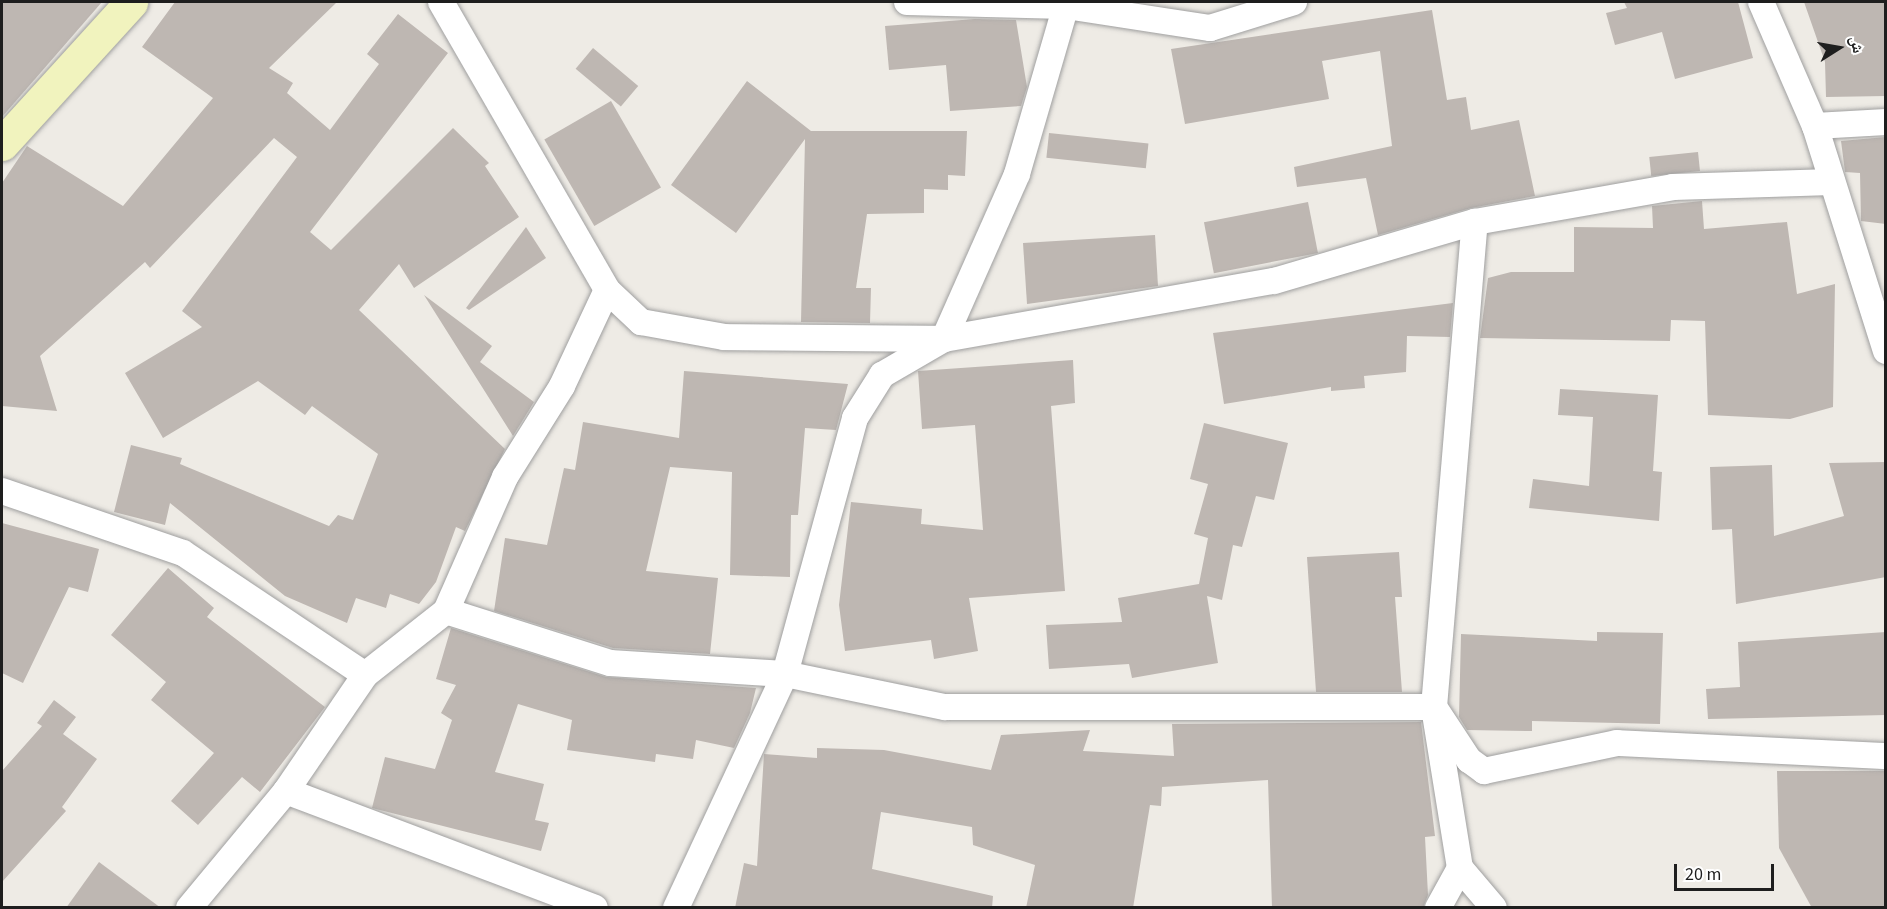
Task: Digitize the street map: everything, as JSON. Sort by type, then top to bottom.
[{"type":"street","points":[[2,144],[131,2]]},
{"type":"street","points":[[441,2],[608,290],[641,322],[724,337],[944,339],[1274,281],[1475,222],[1673,188],[1832,182]]},
{"type":"street","points":[[907,2],[1066,4],[1210,28],[1294,2]]},
{"type":"street","points":[[1761,2],[1815,126],[1886,351]]},
{"type":"street","points":[[676,908],[785,674],[855,418],[882,375],[944,339],[1017,174],[1066,4]]},
{"type":"street","points":[[1815,126],[1886,122]]},
{"type":"street","points":[[1475,222],[1434,707],[1460,867],[1494,908]]},
{"type":"street","points":[[189,908],[286,791],[365,675],[446,610],[505,477],[562,386],[608,290]]},
{"type":"street","points":[[2,491],[183,553],[365,675]]},
{"type":"street","points":[[446,610],[610,663],[785,674],[945,707],[1434,707]]},
{"type":"street","points":[[1434,707],[1469,760],[1484,771],[1617,743],[1886,756]]},
{"type":"street","points":[[286,791],[595,908]]},
{"type":"street","points":[[1438,908],[1460,867]]},
{"type":"building","points":[[2,2],[102,2],[2,117]]},
{"type":"building","points":[[175,2],[337,2],[269,68],[293,83],[287,93],[330,130],[379,64],[367,54],[398,14],[448,53],[310,232],[331,250],[453,128],[489,163],[485,166],[519,217],[414,288],[399,264],[359,310],[505,449],[465,531],[456,527],[436,582],[419,604],[390,594],[386,608],[356,598],[347,623],[285,596],[170,503],[165,525],[114,512],[131,445],[182,458],[180,464],[329,526],[338,515],[353,520],[378,454],[312,406],[305,415],[258,381],[163,438],[125,373],[202,327],[182,311],[297,157],[274,138],[150,268],[145,262],[40,356],[57,411],[2,406],[2,183],[27,146],[123,206],[213,98],[142,47]]},
{"type":"building","points":[[1624,2],[1738,2],[1753,58],[1675,79],[1662,32],[1615,45],[1606,13],[1627,8]]},
{"type":"building","points":[[1804,2],[1886,2],[1886,96],[1826,97],[1825,62]]},
{"type":"building","points":[[1432,10],[1447,100],[1466,97],[1471,130],[1519,120],[1535,196],[1471,208],[1378,235],[1366,178],[1297,187],[1294,167],[1392,146],[1380,51],[1322,61],[1329,99],[1185,124],[1171,49]]},
{"type":"building","points":[[975,19],[1016,20],[1027,87],[1021,106],[950,111],[946,65],[889,70],[885,26]]},
{"type":"building","points":[[593,48],[638,86],[621,107],[576,69]]},
{"type":"building","points":[[747,81],[811,131],[967,131],[965,176],[948,175],[948,190],[924,189],[924,213],[867,214],[856,288],[871,288],[870,323],[801,322],[805,139],[736,233],[671,185]]},
{"type":"building","points":[[611,101],[661,188],[594,226],[544,140]]},
{"type":"building","points":[[1049,133],[1148,143],[1146,168],[1046,158]]},
{"type":"building","points":[[1886,137],[1886,224],[1861,221],[1860,173],[1845,172],[1841,141]]},
{"type":"building","points":[[1698,152],[1700,171],[1651,176],[1649,157]]},
{"type":"building","points":[[1702,201],[1704,229],[1787,222],[1797,294],[1835,284],[1833,407],[1790,419],[1708,415],[1705,321],[1671,320],[1670,341],[1480,338],[1488,278],[1511,272],[1574,272],[1574,227],[1653,228],[1652,206]]},
{"type":"building","points":[[1308,202],[1318,253],[1214,273],[1204,222]]},
{"type":"building","points":[[526,227],[546,258],[469,310],[466,308]]},
{"type":"building","points":[[1155,235],[1158,286],[1027,304],[1023,243]]},
{"type":"building","points":[[424,295],[492,346],[480,362],[534,402],[513,436]]},
{"type":"building","points":[[1453,303],[1450,337],[1407,336],[1406,372],[1364,376],[1365,388],[1331,391],[1331,387],[1224,404],[1213,333]]},
{"type":"building","points":[[1073,360],[1075,403],[1051,406],[1065,591],[969,598],[978,651],[934,659],[931,640],[845,651],[839,605],[851,502],[922,509],[921,524],[983,530],[975,425],[922,429],[918,371]]},
{"type":"building","points":[[684,371],[848,384],[836,430],[805,428],[798,515],[791,515],[790,577],[730,575],[732,472],[670,467],[646,571],[718,578],[710,654],[613,648],[494,611],[505,538],[547,545],[564,468],[575,470],[583,422],[679,438]]},
{"type":"building","points":[[1560,389],[1658,395],[1653,471],[1662,472],[1659,521],[1529,508],[1533,479],[1589,486],[1593,417],[1558,415]]},
{"type":"building","points":[[1204,423],[1288,443],[1274,500],[1256,496],[1242,547],[1233,545],[1222,600],[1207,596],[1218,663],[1132,678],[1129,664],[1049,669],[1046,625],[1122,622],[1118,598],[1199,584],[1208,538],[1194,534],[1208,484],[1190,479]]},
{"type":"building","points":[[1886,462],[1886,577],[1736,604],[1732,529],[1712,530],[1710,467],[1772,465],[1774,536],[1844,516],[1829,463]]},
{"type":"building","points":[[2,523],[99,549],[88,592],[69,587],[23,683],[2,673]]},
{"type":"building","points":[[1399,552],[1402,597],[1395,597],[1402,692],[1316,692],[1307,557]]},
{"type":"building","points":[[168,568],[214,608],[207,617],[325,707],[260,792],[242,777],[198,825],[171,801],[214,753],[151,700],[166,682],[111,635]]},
{"type":"building","points":[[451,628],[606,677],[756,688],[750,713],[734,748],[696,740],[693,759],[656,754],[655,762],[567,750],[572,720],[518,704],[495,772],[544,784],[535,820],[549,823],[541,851],[372,808],[385,757],[435,769],[452,720],[441,713],[456,685],[436,679]]},
{"type":"building","points":[[1597,632],[1663,633],[1660,724],[1532,721],[1532,731],[1467,730],[1459,717],[1461,634],[1597,641]]},
{"type":"building","points":[[1886,632],[1886,715],[1708,719],[1706,689],[1740,687],[1738,642]]},
{"type":"building","points":[[54,700],[76,717],[63,734],[97,759],[62,807],[66,811],[2,882],[2,771],[42,726],[37,723]]},
{"type":"building","points":[[1421,722],[1435,836],[1425,837],[1428,895],[1423,908],[1272,908],[1268,780],[1162,787],[1161,806],[1150,805],[1133,908],[1026,908],[1035,865],[973,845],[972,827],[881,812],[872,869],[993,896],[992,908],[735,908],[744,863],[757,866],[764,754],[817,758],[817,748],[884,750],[991,770],[1001,735],[1090,730],[1083,751],[1174,756],[1172,724]]},
{"type":"building","points":[[1777,771],[1886,771],[1886,908],[1812,908],[1779,848]]},
{"type":"building","points":[[99,862],[161,908],[66,908]]}]
